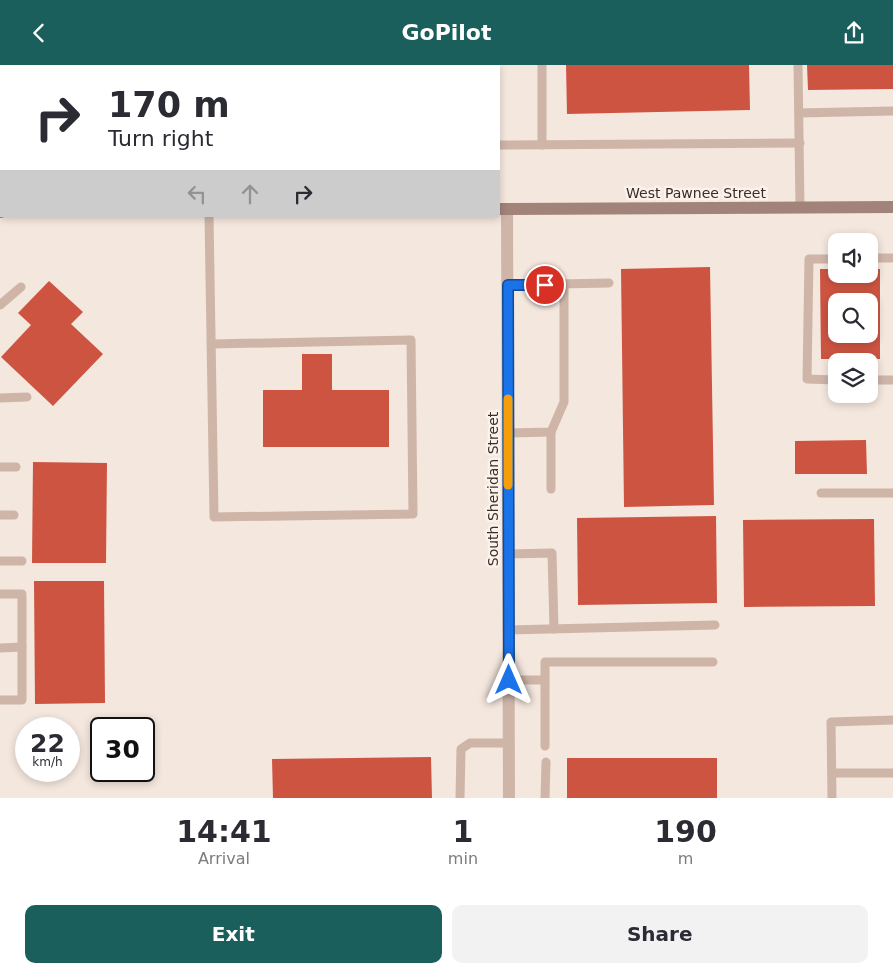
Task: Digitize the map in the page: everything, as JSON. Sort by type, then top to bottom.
[{"type":"main road","name":"West Pawnee Street","points":[[503,209],[893,207]]},
{"type":"street","name":"South Sheridan Street","points":[[503,209],[508,285],[509,798]]},
{"type":"lane","points":[[542,65],[542,145]]},
{"type":"lane","points":[[798,65],[800,207]]},
{"type":"lane","points":[[799,113],[893,111]]},
{"type":"lane","points":[[500,145],[800,143]]},
{"type":"lane","points":[[209,217],[211,344],[214,517],[413,514],[411,340],[211,344]]},
{"type":"lane","points":[[878,258],[893,258]]},
{"type":"lane","points":[[828,259],[809,259],[807,379],[828,379]]},
{"type":"lane","points":[[508,285],[609,283]]},
{"type":"lane","points":[[551,489],[552,432],[564,402],[564,285]]},
{"type":"lane","points":[[0,305],[21,287]]},
{"type":"lane","points":[[878,380],[893,380]]},
{"type":"lane","points":[[0,398],[27,397]]},
{"type":"lane","points":[[508,433],[552,432]]},
{"type":"lane","points":[[0,467],[16,467]]},
{"type":"lane","points":[[821,493],[893,493]]},
{"type":"lane","points":[[0,515],[14,515]]},
{"type":"lane","points":[[508,554],[552,553],[554,629]]},
{"type":"lane","points":[[0,561],[22,561]]},
{"type":"lane","points":[[0,595],[22,594],[22,700],[0,700]]},
{"type":"lane","points":[[508,630],[715,625]]},
{"type":"lane","points":[[0,648],[22,647]]},
{"type":"lane","points":[[546,746],[545,662],[712,662]]},
{"type":"lane","points":[[509,680],[545,680]]},
{"type":"lane","points":[[832,798],[831,722],[893,721]]},
{"type":"lane","points":[[460,798],[461,749],[464,745],[470,743],[509,743]]},
{"type":"lane","points":[[545,798],[546,762]]},
{"type":"lane","points":[[832,773],[893,773]]},
{"type":"building","points":[[566,65],[749,65],[750,110],[567,114]]},
{"type":"building","points":[[807,65],[893,65],[893,89],[808,90]]},
{"type":"building","points":[[710,267],[714,505],[624,507],[621,269]]},
{"type":"building","points":[[820,269],[828,269],[828,283],[878,283],[878,269],[880,269],[880,359],[878,359],[878,353],[828,353],[828,359],[821,359]]},
{"type":"building","points":[[49,281],[83,312],[71,324],[103,354],[53,406],[1,357],[31,325],[18,313]]},
{"type":"building","points":[[302,354],[332,354],[332,390],[389,390],[389,447],[263,447],[263,390],[302,390]]},
{"type":"building","points":[[866,440],[867,474],[795,474],[795,441]]},
{"type":"building","points":[[33,462],[107,463],[106,563],[32,563]]},
{"type":"building","points":[[716,516],[717,603],[578,605],[577,518]]},
{"type":"building","points":[[874,519],[875,606],[744,607],[743,520]]},
{"type":"building","points":[[34,581],[104,581],[105,703],[35,704]]},
{"type":"building","points":[[431,757],[432,798],[273,798],[272,759]]},
{"type":"building","points":[[567,758],[717,758],[717,798],[567,798]]},
{"type":"slow traffic","points":[[508,399],[508,485]]},
{"type":"route","points":[[509,680],[508,285],[545,285]]}]
